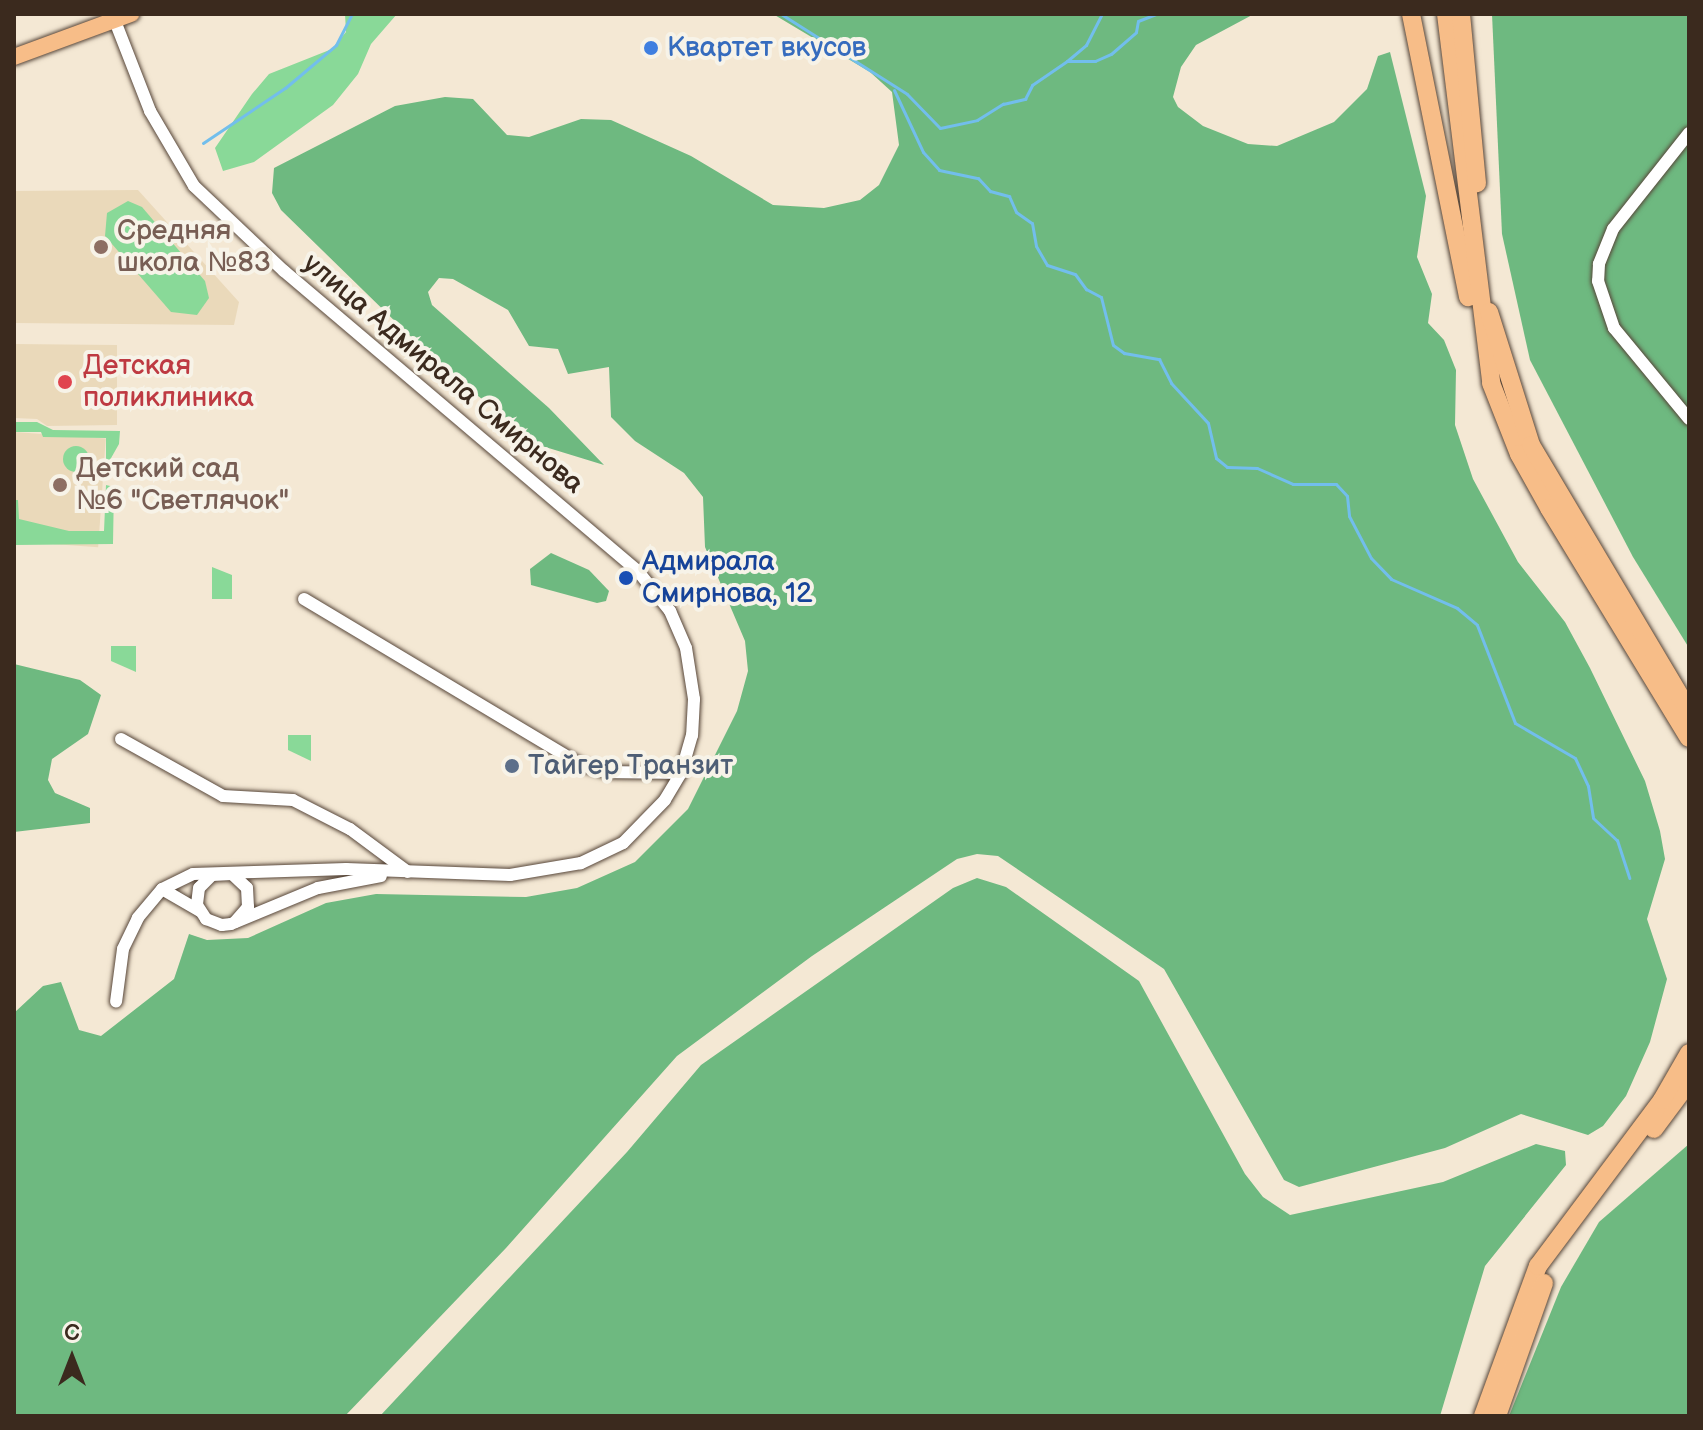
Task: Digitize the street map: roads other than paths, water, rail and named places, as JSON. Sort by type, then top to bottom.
[{"type":"highway","points":[[1411,14],[1464,285],[1481,336]]},
{"type":"highway","points":[[1446,14],[1481,336],[1491,383],[1519,454],[1689,738]]},
{"type":"highway","points":[[1461,14],[1488,309],[1517,411],[1561,501],[1689,711]]},
{"type":"highway","points":[[1483,1416],[1538,1266],[1662,1100],[1689,1053]]},
{"type":"highway","points":[[1497,1416],[1556,1259],[1689,1082]]},
{"type":"main road","points":[[14,57],[131,14]]},
{"type":"street","name":"улица Адмирала Смирнова","points":[[115,21],[150,111],[194,186],[284,271],[623,556],[670,611],[686,648],[694,699],[692,735],[681,773],[643,825],[623,843],[581,863],[510,875],[222,872],[193,874],[162,889]]},
{"type":"street","points":[[1689,133],[1613,229],[1599,264],[1598,281],[1614,328],[1689,419]]},
{"type":"street","points":[[304,599],[594,771],[681,773]]},
{"type":"street","points":[[121,739],[223,796],[293,800],[350,829],[408,872]]},
{"type":"street","points":[[200,911],[201,885],[222,872],[240,879],[249,892],[248,909],[235,922]]},
{"type":"street","points":[[116,1002],[127,937],[162,889],[200,911],[215,924],[235,922],[318,888],[408,872]]},
{"type":"waterway","points":[[203,143],[285,88],[336,45],[352,14]]},
{"type":"waterway","points":[[781,14],[907,94],[940,128],[977,120],[1003,104],[1025,99],[1032,85],[1067,61],[1095,61],[1111,54],[1136,32],[1138,21],[1156,14]]},
{"type":"waterway","points":[[1067,61],[1086,45],[1102,14]]},
{"type":"waterway","points":[[894,90],[923,152],[939,170],[978,178],[990,191],[1009,196],[1016,212],[1032,223],[1036,246],[1047,265],[1075,274],[1086,289],[1101,297],[1113,345],[1124,353],[1159,359],[1171,383],[1208,423],[1216,458],[1227,467],[1257,468],[1293,484],[1336,484],[1347,496],[1349,516],[1371,558],[1391,579],[1457,608],[1477,625],[1515,723],[1575,758],[1588,786],[1593,818],[1617,840],[1629,878]]},
{"type":"place","name":"Квартет вкусов","points":[[651,48]]},
{"type":"place","name":"Средняя школа №83","points":[[101,247]]},
{"type":"place","name":"Детская поликлиника","points":[[65,382]]},
{"type":"place","name":"Детский сад №6 \"Светлячок\"","points":[[60,485]]},
{"type":"place","name":"Адмирала Смирнова, 12","points":[[626,578]]},
{"type":"place","name":"Тайгер Транзит","points":[[512,766]]}]
